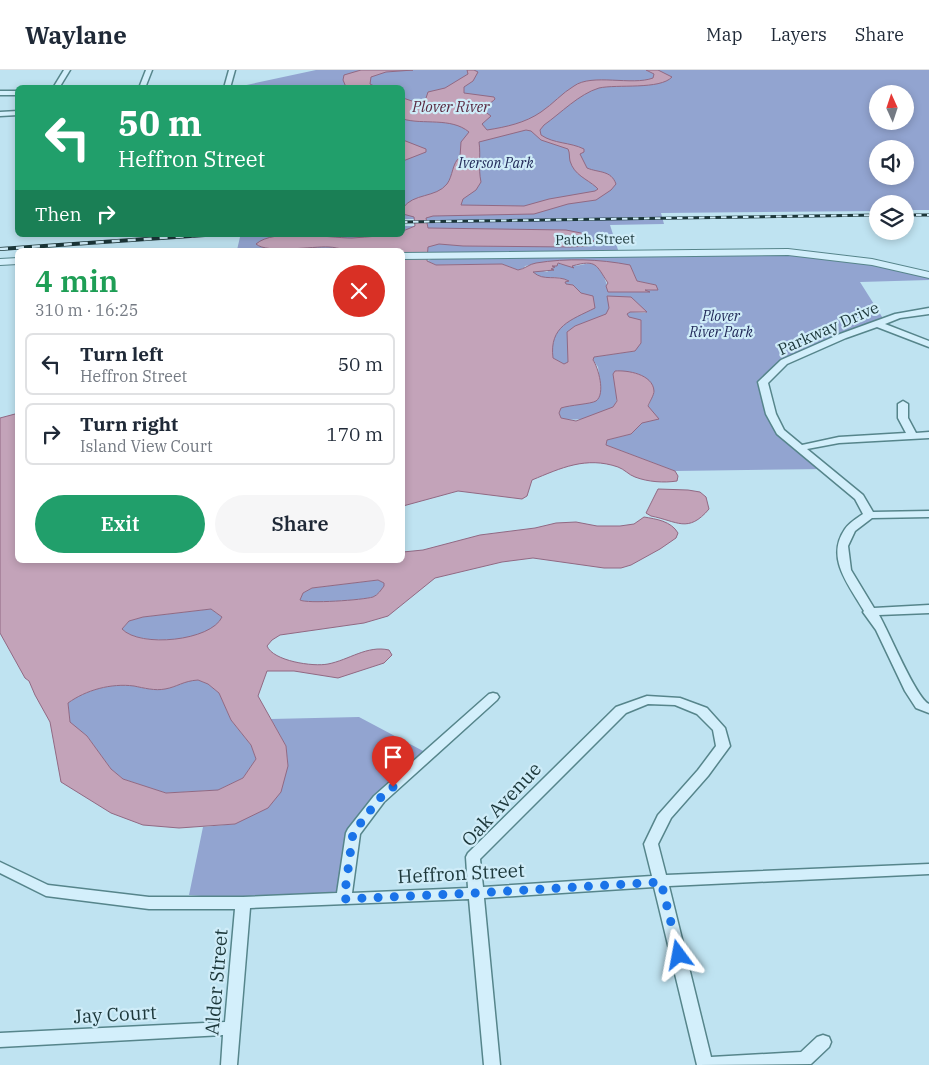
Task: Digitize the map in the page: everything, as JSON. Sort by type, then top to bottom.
[{"type":"street","points":[[58,85],[66,70]]},
{"type":"street","points":[[143,85],[149,70]]},
{"type":"street","points":[[228,85],[232,70]]},
{"type":"street","points":[[0,93],[15,93]]},
{"type":"street","points":[[0,114],[15,113]]},
{"type":"street","name":"Patch Street","points":[[405,256],[788,252],[872,262],[929,275]]},
{"type":"street","points":[[0,262],[15,262]]},
{"type":"street","name":"Parkway Drive","points":[[869,515],[859,497],[780,432],[768,404],[763,382],[784,362],[874,324],[898,316],[929,311]]},
{"type":"street","points":[[874,324],[929,344]]},
{"type":"street","points":[[903,404],[903,418],[912,435]]},
{"type":"street","points":[[800,448],[839,440],[929,435]]},
{"type":"street","points":[[929,514],[869,515],[850,529],[842,546],[845,570],[869,612],[882,630],[911,691],[920,705],[929,709]]},
{"type":"street","points":[[869,612],[929,610]]},
{"type":"street","points":[[344,899],[353,833],[379,799],[493,697]]},
{"type":"street","name":"Oak Avenue","points":[[492,1065],[473,857],[620,710],[647,700],[676,701],[702,711],[719,728],[723,746],[703,773],[665,815],[661,822],[652,844],[661,882]]},
{"type":"street","name":"Heffron Street","points":[[0,867],[46,890],[149,902],[243,903],[476,893],[929,869]]},
{"type":"street","points":[[661,882],[705,1065],[805,1059],[824,1042]]},
{"type":"street","name":"Alder Street","points":[[229,1065],[243,903]]},
{"type":"street","name":"Jay Court","points":[[0,1040],[231,1028]]},
{"type":"green space","points":[[316,70],[929,70],[929,210],[914,210],[914,195],[869,195],[869,211],[661,213],[664,224],[610,225],[619,253],[817,254],[929,275],[929,280],[860,282],[884,320],[784,362],[763,382],[775,423],[825,469],[675,471],[606,445],[607,440],[631,434],[642,423],[654,392],[641,377],[628,372],[613,374],[617,399],[613,407],[600,415],[583,419],[561,418],[559,413],[561,408],[573,404],[588,403],[601,389],[598,367],[593,360],[594,357],[635,351],[627,314],[630,312],[646,313],[635,301],[609,309],[606,315],[575,326],[568,362],[565,365],[553,358],[551,345],[558,329],[565,323],[581,293],[573,285],[566,284],[565,282],[568,281],[559,278],[541,277],[533,272],[539,270],[547,272],[554,265],[559,264],[571,266],[594,264],[601,270],[608,292],[654,290],[656,285],[637,281],[630,265],[551,261],[525,266],[518,270],[502,264],[436,265],[427,261],[436,257],[405,251],[405,248],[237,248],[240,237],[405,237],[405,226],[415,226],[414,219],[405,219],[405,85],[246,85]]},
{"type":"green space","points":[[378,580],[384,583],[384,586],[373,597],[313,602],[300,600],[303,593],[312,588]]},
{"type":"green space","points":[[211,609],[222,617],[219,624],[200,635],[170,640],[155,640],[141,638],[122,629],[129,621],[143,617]]},
{"type":"green space","points":[[198,680],[208,684],[219,693],[231,720],[251,745],[256,759],[243,778],[218,790],[166,793],[123,779],[111,769],[87,736],[70,723],[68,703],[83,694],[99,688],[125,685],[161,690]]},
{"type":"green space","points":[[359,717],[425,752],[364,810],[340,890],[328,895],[225,898],[189,895],[203,827],[235,824],[288,766],[286,746],[271,719]]},
{"type":"water","name":"Plover River","points":[[361,70],[413,70],[386,72],[371,77],[370,84],[372,85],[345,85],[343,80],[344,75]]},
{"type":"water","points":[[467,70],[478,72],[473,81],[464,87],[464,93],[494,97],[495,99],[487,105],[484,111],[491,116],[482,124],[487,130],[522,122],[535,116],[582,82],[591,80],[634,81],[653,78],[654,74],[646,70],[658,70],[672,77],[658,84],[599,88],[570,104],[540,130],[541,135],[546,138],[584,149],[584,152],[580,154],[587,168],[608,174],[614,179],[616,184],[611,190],[596,200],[568,204],[534,214],[433,216],[426,218],[428,228],[566,230],[581,233],[594,241],[588,246],[570,247],[439,244],[428,247],[427,261],[436,265],[502,264],[518,270],[548,261],[607,261],[630,265],[637,281],[656,285],[658,290],[645,290],[650,292],[608,292],[606,286],[608,283],[598,268],[595,265],[586,263],[572,266],[574,268],[558,263],[557,266],[552,266],[555,267],[551,269],[554,270],[533,272],[541,277],[559,278],[569,281],[565,282],[566,284],[573,285],[581,293],[593,296],[595,308],[570,321],[558,331],[554,338],[553,358],[564,364],[568,362],[567,332],[575,326],[606,314],[609,308],[607,296],[631,297],[647,312],[630,312],[627,314],[629,317],[641,320],[641,343],[635,351],[594,357],[593,360],[599,374],[601,387],[599,398],[590,403],[561,408],[559,413],[561,418],[576,421],[613,407],[617,401],[613,374],[615,371],[639,374],[653,385],[653,396],[648,406],[659,419],[642,423],[631,434],[607,440],[606,445],[675,471],[678,476],[677,481],[645,480],[633,476],[618,467],[606,464],[584,463],[532,480],[527,496],[522,499],[458,491],[405,505],[405,248],[266,248],[256,244],[271,237],[405,237],[405,230],[415,226],[414,217],[405,215],[405,206],[413,200],[437,192],[447,184],[455,163],[460,157],[461,142],[469,132],[454,124],[405,120],[405,99],[418,103],[425,101],[428,92],[445,88],[468,74]],"holes":[[[526,130],[531,131],[541,140],[568,149],[574,170],[598,189],[524,206],[461,205],[463,199],[476,190],[481,182],[479,142]]]},
{"type":"water","points":[[405,141],[426,149],[426,152],[405,160]]},
{"type":"water","points":[[15,414],[15,563],[405,563],[405,552],[423,550],[480,535],[535,528],[556,523],[576,522],[597,526],[620,526],[634,524],[644,517],[667,523],[678,533],[676,538],[660,549],[631,565],[621,568],[604,568],[533,558],[502,562],[435,578],[388,616],[364,623],[280,635],[272,640],[267,646],[277,656],[304,664],[328,664],[366,651],[381,649],[389,650],[392,655],[384,663],[338,678],[294,671],[267,671],[258,696],[286,746],[288,766],[281,792],[268,808],[235,824],[179,828],[143,825],[111,813],[61,782],[50,722],[29,681],[25,678],[0,633],[0,418]],"holes":[[[378,580],[384,583],[378,594],[373,597],[313,602],[300,600],[303,593],[312,588]],[[211,609],[222,617],[215,625],[204,632],[190,636],[175,639],[144,639],[131,635],[122,629],[129,621],[143,617]],[[198,680],[208,684],[219,693],[231,720],[251,745],[256,759],[243,778],[218,790],[166,793],[123,779],[111,769],[87,736],[70,722],[68,703],[83,694],[99,688],[125,685],[161,690]]]},
{"type":"water","points":[[658,489],[700,492],[706,497],[709,509],[702,517],[688,524],[675,523],[651,516],[646,513]]},
{"type":"railway","points":[[405,222],[869,215]]},
{"type":"railway","points":[[914,215],[929,215]]},
{"type":"railway","points":[[0,249],[176,237]]},
{"type":"route","points":[[393,787],[379,799],[353,833],[344,899],[661,882],[679,955]]},
{"type":"park label","name":"Iverson Park","points":[[496,163]]},
{"type":"park label","name":"Plover River Park","points":[[721,324]]}]
